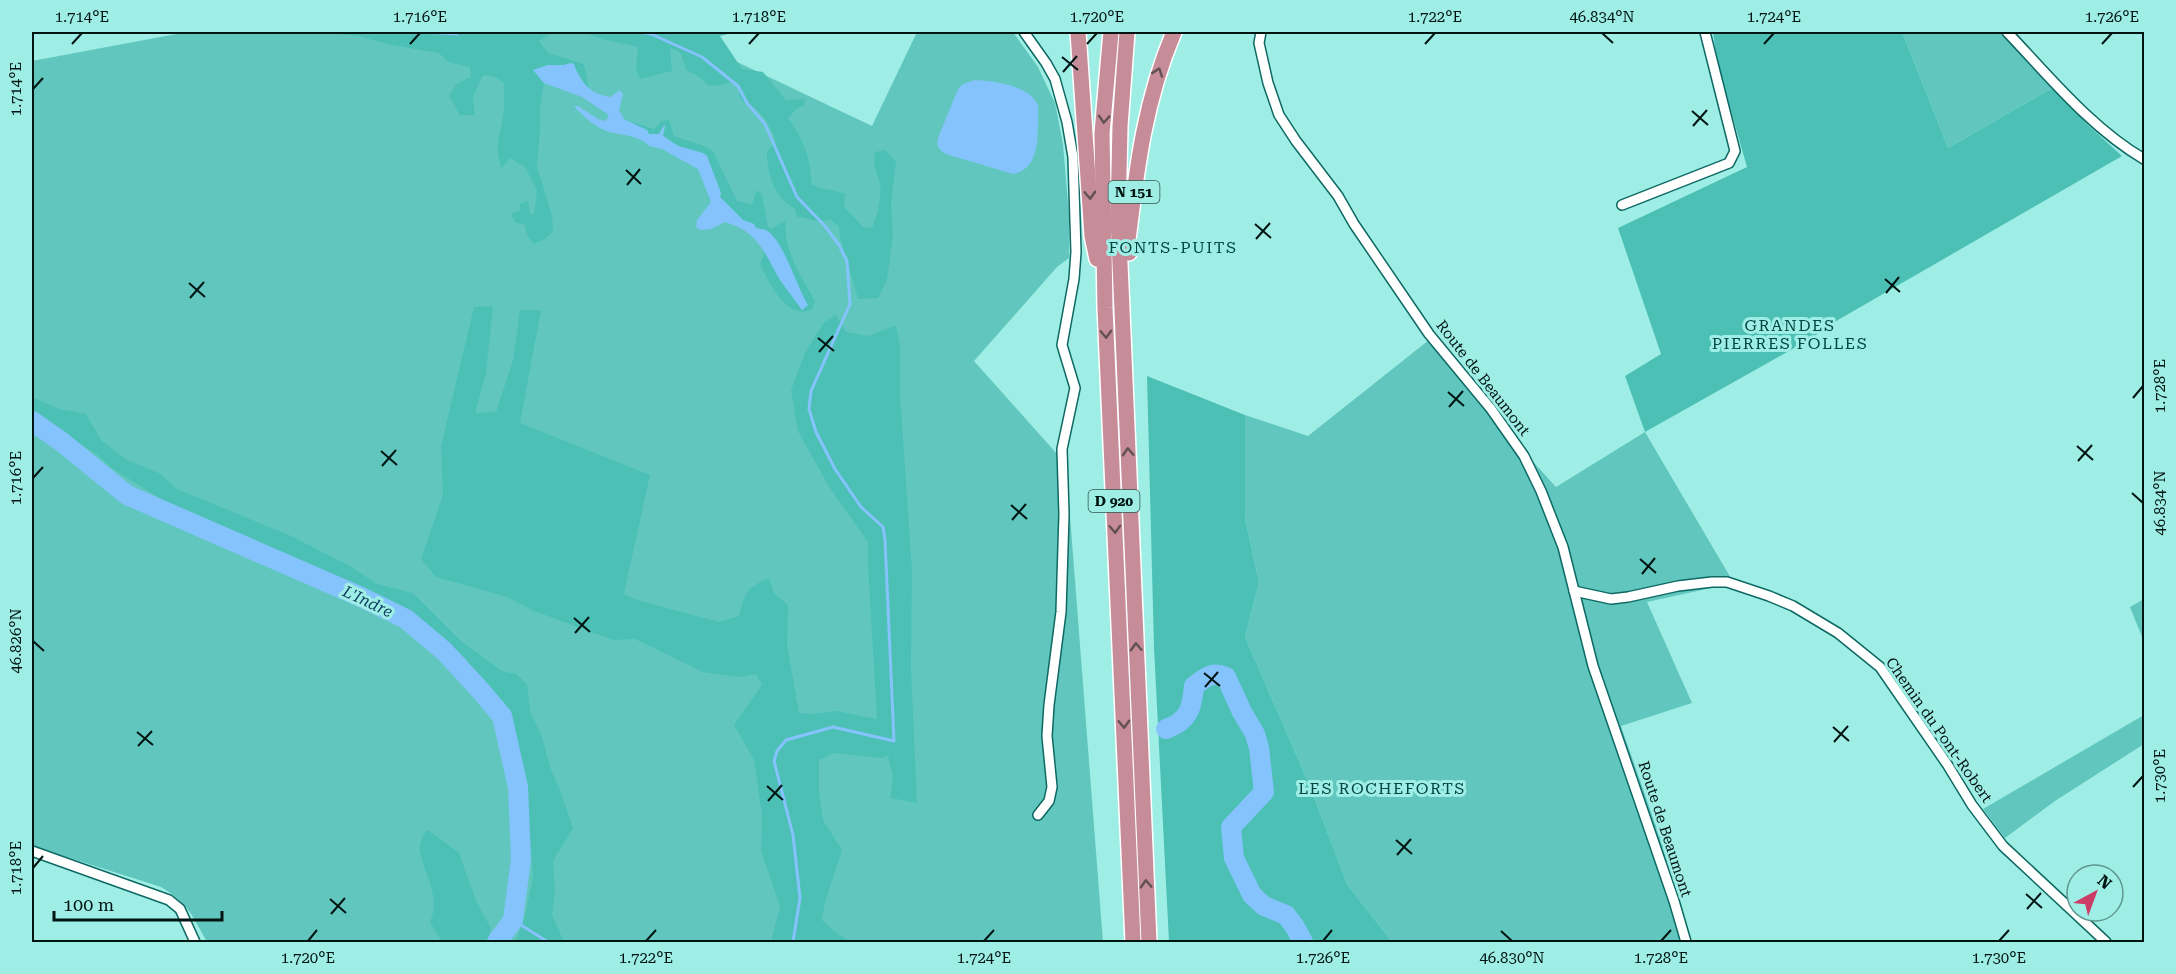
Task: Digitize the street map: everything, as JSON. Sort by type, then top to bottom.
[{"type":"highway","name":"D 920","points":[[1078,32],[1092,236],[1105,308]]},
{"type":"highway","name":"D 920","points":[[1111,32],[1102,133],[1105,308],[1133,942]]},
{"type":"highway","name":"D 920","points":[[1127,32],[1120,126],[1118,217],[1149,942]]},
{"type":"highway","name":"N 151","points":[[1124,358],[1130,320],[1128,240],[1142,131],[1153,89],[1174,32]]},
{"type":"street","points":[[1024,32],[1055,79],[1067,122],[1073,157],[1076,252],[1074,279],[1062,345],[1075,388],[1062,444],[1064,514],[1061,612],[1047,736],[1053,787],[1049,801],[1038,815]]},
{"type":"street","name":"Route de Beaumont","points":[[1261,32],[1259,43],[1268,83],[1279,115],[1338,196],[1354,224],[1430,334],[1491,409],[1524,456],[1541,491],[1563,547],[1593,666],[1686,942]]},
{"type":"street","points":[[1622,205],[1729,163],[1735,151],[1705,32]]},
{"type":"street","points":[[2007,32],[2078,106],[2125,148],[2145,159]]},
{"type":"street","name":"Chemin du Pont-Robert","points":[[1574,591],[1611,599],[1678,586],[1727,582],[1777,599],[1839,633],[1880,667],[1947,764],[1972,805],[2003,846],[2106,942]]},
{"type":"street","points":[[32,851],[169,900],[180,909],[195,942]]},
{"type":"shaded area","points":[[187,32],[654,32],[697,43],[872,126],[917,32],[1013,32],[1038,67],[1055,103],[1063,144],[1069,215],[1069,258],[1057,267],[974,361],[1066,464],[1103,942],[207,942],[183,904],[161,887],[32,846],[32,61]]},
{"type":"shaded area","points":[[315,32],[735,32],[720,36],[742,69],[763,72],[786,100],[805,99],[804,105],[796,109],[788,118],[806,150],[812,185],[845,194],[844,207],[863,227],[872,228],[880,201],[875,152],[885,150],[896,162],[891,203],[893,235],[887,280],[878,298],[858,299],[840,238],[839,227],[830,219],[817,221],[797,217],[795,209],[787,204],[776,191],[768,168],[767,151],[776,142],[760,113],[743,102],[739,95],[739,84],[735,81],[709,86],[698,76],[686,70],[681,53],[670,48],[672,71],[640,79],[636,70],[638,47],[585,33],[550,34],[539,41],[548,53],[584,64],[589,89],[571,63],[548,65],[533,70],[544,83],[540,107],[537,167],[552,215],[553,232],[534,244],[527,235],[525,225],[515,222],[511,214],[520,210],[520,204],[528,201],[530,213],[534,214],[537,191],[525,167],[510,158],[502,168],[499,160],[498,142],[504,109],[504,83],[495,77],[483,75],[473,97],[475,115],[460,115],[449,96],[456,84],[471,77],[470,67],[448,62],[439,53],[392,45],[359,36]]},
{"type":"shaded area","points":[[1713,32],[1902,32],[1948,148],[2054,87],[2088,125],[2122,156],[1838,320],[1812,338],[1645,432],[1625,376],[1661,354],[1618,228],[1747,167],[1717,62]]},
{"type":"shaded area","points":[[1902,32],[2001,32],[2054,87],[1948,148]]},
{"type":"shaded area","points":[[574,64],[579,76],[591,90],[610,97],[620,90],[623,95],[619,110],[624,119],[647,130],[649,134],[659,134],[665,124],[663,136],[678,146],[707,156],[721,193],[720,197],[743,220],[772,235],[784,253],[808,305],[802,310],[780,279],[763,249],[744,230],[725,222],[711,229],[701,230],[696,227],[697,220],[711,202],[698,169],[662,149],[649,146],[640,139],[600,128],[574,106],[578,106],[598,119],[606,121],[609,115],[582,97],[544,83],[533,70],[548,65]]},
{"type":"shaded area","points":[[975,80],[1010,85],[1027,93],[1038,105],[1038,136],[1034,156],[1023,171],[1013,174],[946,154],[939,148],[938,138],[958,89],[963,84]]},
{"type":"shaded area","points":[[624,119],[654,129],[661,121],[669,120],[674,136],[713,151],[737,201],[752,204],[757,190],[762,195],[768,227],[772,228],[786,220],[790,252],[815,301],[812,309],[803,312],[795,310],[787,305],[774,290],[760,264],[765,250],[778,276],[802,310],[808,305],[784,253],[772,235],[743,220],[720,197],[721,193],[707,156],[678,146],[663,135],[666,128],[664,125],[659,134],[649,134]]},
{"type":"shaded area","points":[[493,306],[486,373],[475,413],[496,412],[513,360],[520,310],[541,310],[520,423],[650,475],[624,594],[637,600],[719,622],[739,616],[743,602],[751,588],[769,578],[774,593],[788,605],[787,644],[799,713],[836,711],[877,719],[868,542],[829,487],[798,431],[791,390],[805,353],[824,322],[836,315],[846,332],[869,336],[896,325],[900,345],[900,394],[912,570],[911,667],[917,803],[890,798],[893,777],[888,756],[881,758],[833,753],[819,760],[819,791],[823,820],[842,850],[822,920],[836,933],[852,942],[771,942],[780,906],[761,851],[762,815],[754,760],[734,725],[762,685],[756,674],[739,677],[703,672],[635,639],[613,640],[534,611],[507,597],[436,577],[421,559],[443,495],[441,446],[474,307]]},
{"type":"shaded area","points":[[1429,340],[1486,410],[1556,487],[1645,432],[1732,580],[1711,588],[1647,602],[1692,703],[1621,726],[1668,860],[1692,942],[1392,942],[1347,884],[1309,784],[1245,637],[1259,582],[1245,518],[1245,415],[1308,436]]},
{"type":"shaded area","points":[[1147,376],[1245,415],[1245,518],[1259,582],[1245,637],[1309,784],[1347,884],[1392,942],[1169,942],[1154,648]]},
{"type":"shaded area","points":[[32,397],[59,409],[86,414],[101,440],[127,460],[159,473],[177,489],[289,535],[350,566],[377,584],[413,593],[462,642],[502,671],[516,674],[527,684],[530,711],[542,737],[550,767],[573,828],[553,861],[555,891],[552,915],[564,942],[513,942],[517,939],[526,913],[533,875],[529,832],[516,753],[501,705],[465,658],[425,625],[365,592],[206,527],[113,469],[95,453],[32,416]]},
{"type":"shaded area","points":[[2144,599],[2144,642],[2130,607]]},
{"type":"shaded area","points":[[2144,715],[2144,744],[2055,801],[2005,838],[1983,809]]},
{"type":"shaded area","points":[[428,830],[459,853],[476,901],[491,928],[488,942],[456,940],[442,942],[430,922],[433,913],[433,896],[420,849],[423,837]]},
{"type":"waterway","points":[[424,32],[457,34],[457,32]]},
{"type":"waterway","points":[[640,32],[651,34],[702,57],[738,86],[747,103],[765,124],[797,197],[825,226],[847,261],[850,304],[811,391],[809,409],[816,432],[835,469],[861,507],[883,527],[894,741],[833,727],[786,740],[777,751],[774,761],[793,835],[800,898],[793,942]]},
{"type":"waterway","name":"L'Indre","points":[[32,421],[62,442],[127,495],[361,597],[406,619],[444,651],[480,690],[502,716],[518,787],[521,859],[513,920],[497,942]]},
{"type":"waterway","points":[[1166,729],[1180,722],[1188,713],[1194,686],[1213,675],[1226,677],[1255,734],[1259,748],[1264,792],[1231,827],[1234,858],[1252,895],[1264,906],[1286,915],[1303,942]]},
{"type":"waterway","name":"L'Indre","points":[[513,920],[548,942]]},
{"type":"district","name":"FONTS-PUITS","points":[[1173,247]]},
{"type":"district","name":"GRANDES PIERRES FOLLES","points":[[1790,334]]},
{"type":"district","name":"LES ROCHEFORTS","points":[[1382,788]]}]
